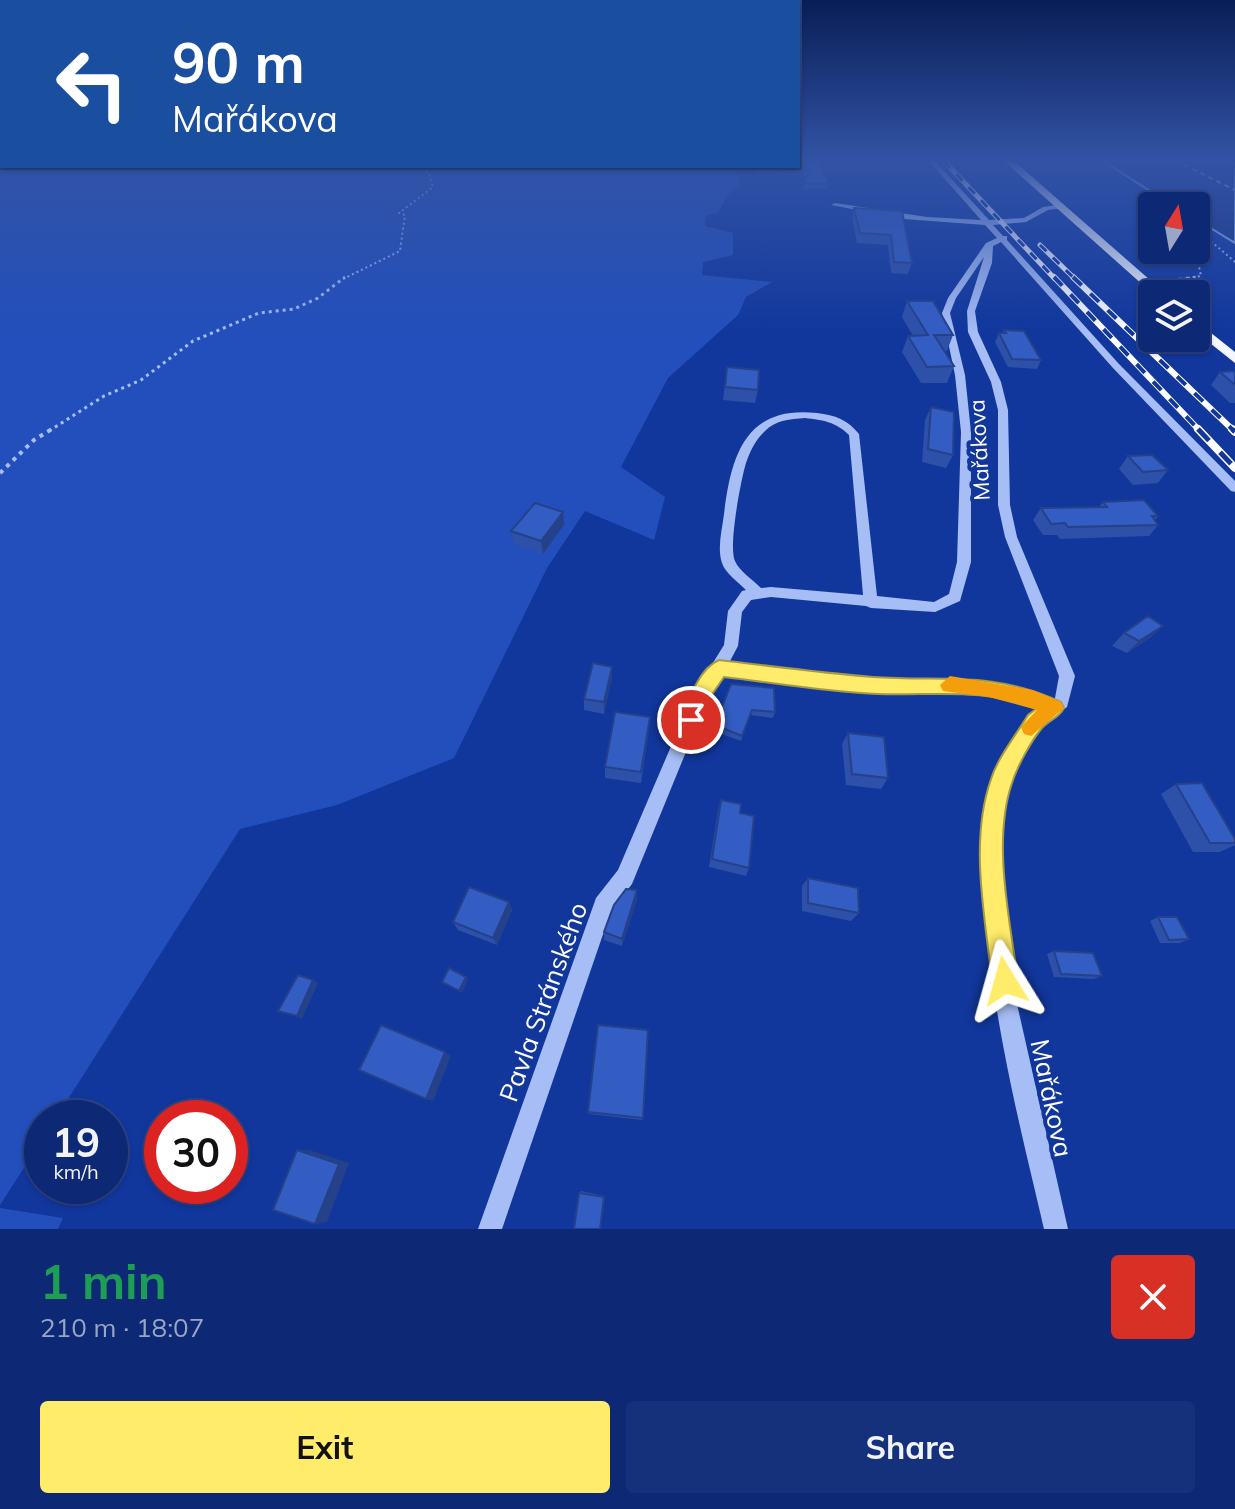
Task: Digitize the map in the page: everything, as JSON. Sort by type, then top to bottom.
[{"type":"main road","points":[[1074,218],[1144,280]]},
{"type":"main road","points":[[1210,337],[1235,359]]},
{"type":"street","points":[[909,218],[924,221],[1025,221],[1028,218]]},
{"type":"street","points":[[986,218],[996,241],[1235,488]]},
{"type":"street","points":[[871,603],[854,434],[836,418],[797,414],[781,418],[754,434],[740,458],[726,552],[729,565],[757,593],[871,603],[935,607],[955,597],[964,562],[966,432],[960,375],[946,313],[958,288],[996,241]]},
{"type":"street","name":"Mařákova","points":[[996,241],[971,311],[973,332],[996,382],[1003,410],[1004,505],[1011,537],[1067,676],[1062,702],[1035,721],[1001,780],[994,822],[993,880],[1013,1033],[1056,1229]]},
{"type":"street","name":"Pavla Stránského","points":[[490,1229],[603,905],[625,877],[701,695],[731,646],[735,611],[747,595],[757,593]]},
{"type":"street","points":[[719,668],[876,686],[989,688],[1033,698],[1054,708]]},
{"type":"path","points":[[0,473],[34,440],[104,396],[161,367],[193,341],[259,313],[294,309],[318,298],[350,273],[400,251],[405,218]]},
{"type":"path","points":[[1210,242],[1235,262]]},
{"type":"path","points":[[1180,280],[1201,276],[1198,264]]},
{"type":"shaded area","points":[[0,218],[706,218],[705,226],[733,233],[733,255],[703,262],[702,275],[772,282],[746,297],[738,315],[668,378],[621,467],[665,497],[654,540],[585,511],[547,568],[454,758],[337,805],[240,829],[67,1100],[24,1100],[24,1168],[0,1205]]},
{"type":"shaded area","points":[[1210,218],[1235,218],[1235,243],[1210,228]]},
{"type":"shaded area","points":[[0,1208],[63,1218],[58,1229],[0,1229]]},
{"type":"building","points":[[856,218],[903,218],[912,263],[894,262],[891,235],[860,233]]},
{"type":"building","points":[[907,301],[933,301],[953,335],[934,335],[954,366],[927,367],[908,336],[928,335]]},
{"type":"building","points":[[1004,330],[1024,331],[1041,360],[1012,359],[999,333],[1006,333]]},
{"type":"building","points":[[727,367],[759,370],[758,390],[725,387]]},
{"type":"building","points":[[1235,371],[1235,385],[1220,372]]},
{"type":"building","points":[[931,407],[954,412],[953,455],[928,449]]},
{"type":"building","points":[[1152,455],[1168,470],[1143,472],[1128,456]]},
{"type":"building","points":[[1144,500],[1158,516],[1152,516],[1158,525],[1068,527],[1065,523],[1051,524],[1041,508],[1107,507],[1103,502]]},
{"type":"building","points":[[535,503],[563,512],[541,541],[511,531]]},
{"type":"building","points":[[1148,616],[1163,626],[1139,641],[1124,633]]},
{"type":"building","points":[[593,663],[612,667],[604,702],[584,699]]},
{"type":"building","points":[[731,684],[774,688],[775,712],[752,710],[742,736],[715,725]]},
{"type":"building","points":[[615,712],[650,717],[641,772],[605,767]]},
{"type":"building","points":[[848,733],[884,737],[888,778],[852,774]]},
{"type":"building","points":[[1202,783],[1235,843],[1210,843],[1176,784]]},
{"type":"building","points":[[721,800],[741,804],[740,813],[754,816],[749,868],[712,859]]},
{"type":"building","points":[[808,878],[858,888],[859,913],[808,903]]},
{"type":"building","points":[[469,887],[509,902],[493,938],[453,922]]},
{"type":"building","points":[[626,889],[637,890],[622,939],[604,932],[614,905]]},
{"type":"building","points":[[1158,917],[1177,917],[1189,939],[1169,940]]},
{"type":"building","points":[[1054,951],[1093,953],[1102,976],[1061,974]]},
{"type":"building","points":[[449,968],[466,977],[459,991],[442,982]]},
{"type":"building","points":[[298,975],[313,980],[297,1016],[278,1011]]},
{"type":"building","points":[[381,1025],[445,1052],[426,1099],[359,1070]]},
{"type":"building","points":[[598,1025],[648,1030],[643,1118],[588,1112]]},
{"type":"building","points":[[297,1150],[339,1164],[315,1224],[273,1210]]},
{"type":"building","points":[[579,1193],[604,1197],[600,1229],[574,1229]]},
{"type":"railway","points":[[998,218],[1055,279]]},
{"type":"railway","points":[[1040,245],[1075,279]]},
{"type":"railway","points":[[1054,277],[1200,431]]},
{"type":"railway","points":[[1073,277],[1234,431]]},
{"type":"railway","points":[[1198,429],[1235,468]]},
{"type":"slow traffic","points":[[950,685],[989,688],[1033,698],[1054,708],[1031,727]]},
{"type":"route","points":[[691,720],[701,695],[719,668],[876,686],[989,688],[1033,698],[1054,708],[1035,721],[1001,780],[994,822],[993,880],[1005,981]]}]
